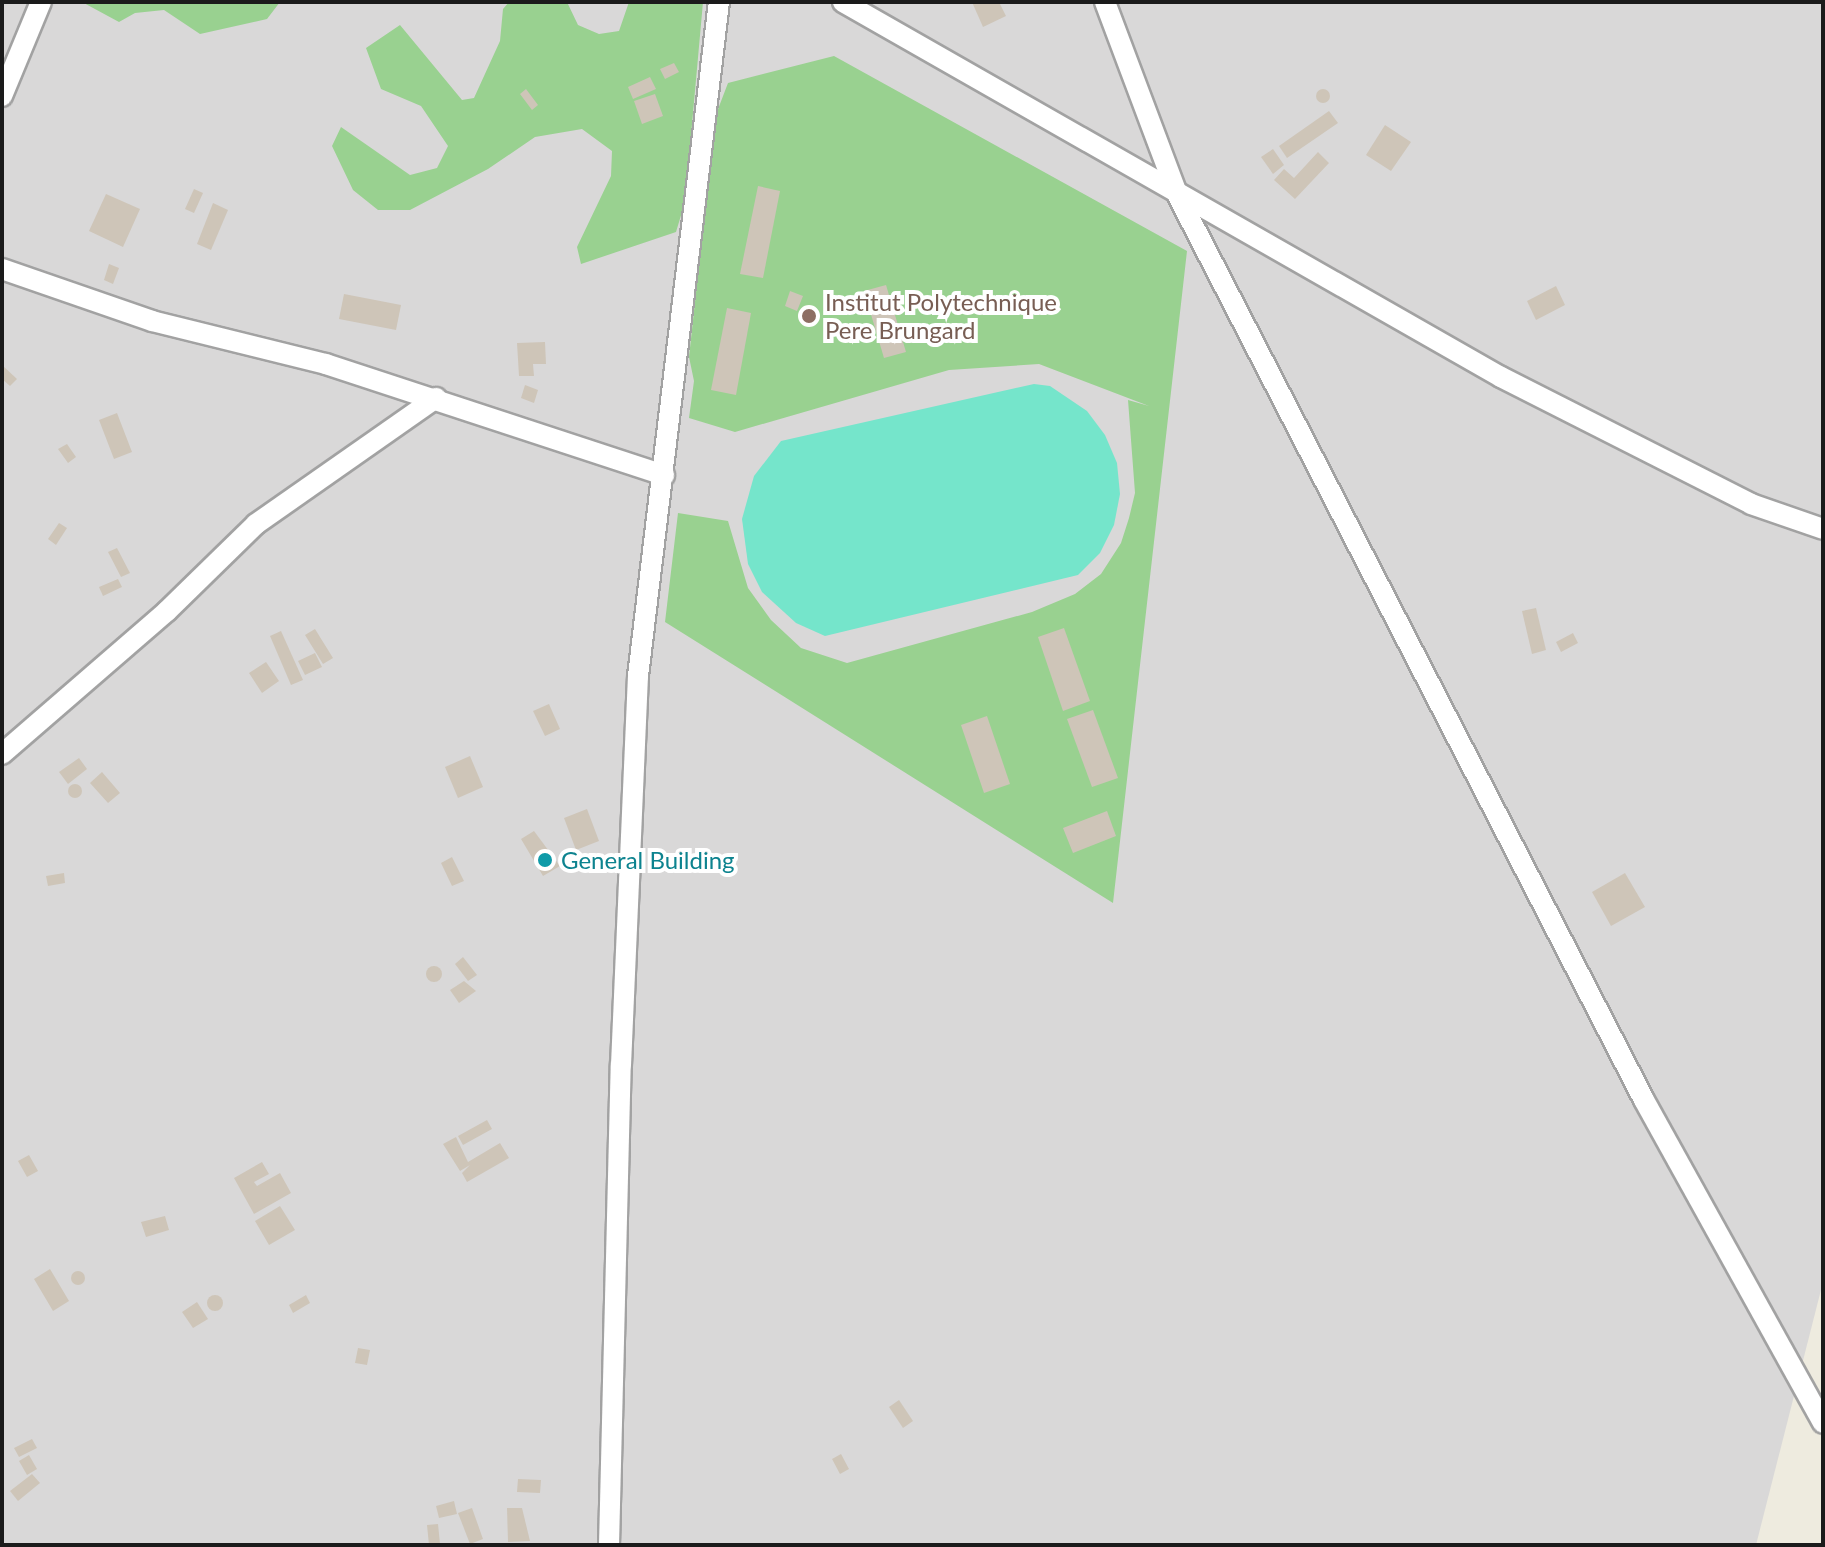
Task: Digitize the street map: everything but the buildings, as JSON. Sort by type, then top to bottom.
[{"type":"street","points":[[2,96],[41,2]]},
{"type":"street","points":[[609,1545],[621,1065],[638,676],[719,2]]},
{"type":"street","points":[[843,2],[1515,385],[1751,504],[1823,529]]},
{"type":"street","points":[[1105,2],[1177,194],[1644,1100],[1823,1423]]},
{"type":"street","points":[[2,269],[152,321],[326,364],[436,398],[664,475]]},
{"type":"street","points":[[2,754],[167,611],[256,524],[436,398]]},
{"type":"shaded area","points":[[2,2],[1823,2],[1823,1282],[1756,1545],[2,1545]]},
{"type":"shaded area","points":[[1034,384],[1050,386],[1087,411],[1105,435],[1117,463],[1120,494],[1114,525],[1100,553],[1078,575],[825,636],[796,623],[762,592],[748,564],[742,519],[754,476],[781,441]]},
{"type":"green space","points":[[82,2],[280,2],[267,19],[200,34],[164,10],[135,13],[119,22]]},
{"type":"green space","points":[[509,2],[567,2],[578,25],[599,34],[619,31],[629,2],[703,2],[685,202],[676,232],[581,264],[577,247],[611,176],[612,151],[582,129],[535,137],[488,169],[410,210],[378,210],[353,190],[332,146],[341,127],[410,175],[437,168],[448,146],[421,106],[381,89],[366,48],[400,25],[462,100],[474,98],[500,41],[503,9]]},
{"type":"green space","points":[[834,56],[1187,251],[1113,903],[665,622],[678,513],[728,521],[748,588],[771,620],[801,648],[847,663],[1032,612],[1075,594],[1101,574],[1121,543],[1129,518],[1135,493],[1128,400],[1149,406],[1039,364],[949,370],[735,432],[689,418],[694,381],[689,357],[715,117],[728,83]]},
{"type":"place","name":"Institut Polytechnique Pere Brungard","points":[[809,316]]},
{"type":"place","name":"General Building","points":[[545,860]]}]
